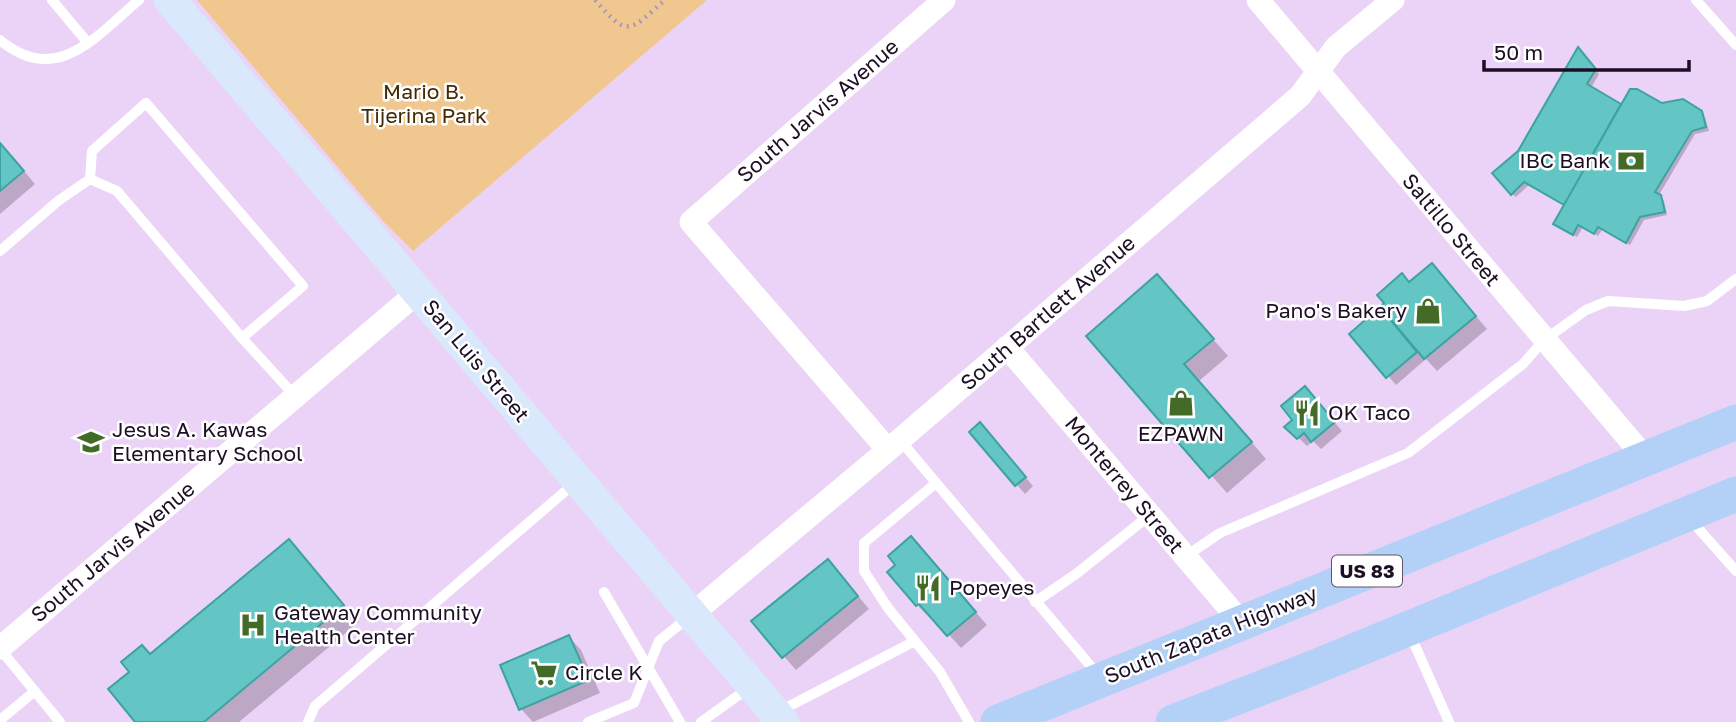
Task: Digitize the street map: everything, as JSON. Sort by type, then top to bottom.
[{"type":"main road","name":"San Luis Street","points":[[170,0],[779,718]]},
{"type":"main road","name":"South Zapata Highway","points":[[998,722],[1736,422]]},
{"type":"main road","points":[[1173,722],[1736,495]]},
{"type":"street","name":"South Jarvis Avenue","points":[[894,445],[691,222],[944,0]]},
{"type":"street","name":"Saltillo Street","points":[[1258,0],[1646,459]]},
{"type":"street","name":"South Bartlett Avenue","points":[[691,615],[894,445],[1300,96],[1336,47],[1393,0]]},
{"type":"street","name":"South Jarvis Avenue","points":[[0,648],[418,292]]},
{"type":"street","name":"Monterrey Street","points":[[1007,347],[1241,622]]},
{"type":"lane","points":[[51,0],[88,43]]},
{"type":"lane","points":[[0,40],[13,51],[33,59],[58,59],[79,50],[139,0]]},
{"type":"lane","points":[[1696,0],[1736,46]]},
{"type":"lane","points":[[90,178],[92,151],[146,103],[303,286],[242,338]]},
{"type":"lane","points":[[0,251],[58,201],[90,178]]},
{"type":"lane","points":[[90,178],[117,191],[295,396]]},
{"type":"lane","points":[[1186,556],[1220,533],[1408,453],[1523,365],[1544,340],[1586,310],[1608,301],[1684,306],[1707,300],[1736,279]]},
{"type":"lane","points":[[894,445],[936,484],[1102,680]]},
{"type":"lane","points":[[308,722],[315,706],[578,481]]},
{"type":"lane","points":[[936,484],[864,543],[864,571],[888,608],[940,672],[969,722]]},
{"type":"lane","points":[[1686,514],[1736,571]]},
{"type":"lane","points":[[1035,602],[1076,574],[1150,515]]},
{"type":"lane","points":[[604,592],[680,722]]},
{"type":"lane","points":[[589,722],[634,703],[659,641],[691,615]]},
{"type":"lane","points":[[1408,629],[1449,722]]},
{"type":"lane","points":[[779,718],[915,641]]},
{"type":"lane","points":[[0,648],[60,722]]},
{"type":"lane","points":[[701,722],[752,686]]},
{"type":"lane","points":[[0,720],[35,691]]},
{"type":"path","points":[[595,0],[614,22],[627,27],[640,21],[665,0]]},
{"type":"green space","name":"Mario B. Tijerina Park","points":[[197,0],[707,0],[413,251],[383,221]]},
{"type":"building","points":[[1578,47],[1596,69],[1587,84],[1621,104],[1564,205],[1524,182],[1511,195],[1492,173],[1518,151]]},
{"type":"building","name":"IBC Bank","points":[[1630,89],[1637,89],[1662,103],[1683,99],[1702,111],[1706,127],[1692,131],[1655,192],[1661,195],[1665,212],[1640,217],[1626,243],[1598,227],[1594,234],[1578,225],[1573,235],[1553,224]]},
{"type":"building","points":[[0,143],[24,171],[0,191]]},
{"type":"building","name":"Pano's Bakery","points":[[1432,263],[1476,316],[1424,359],[1380,307],[1384,303],[1377,295],[1402,273],[1409,282]]},
{"type":"building","name":"EZPAWN","points":[[1157,274],[1214,339],[1184,364],[1252,442],[1209,478],[1086,336]]},
{"type":"building","points":[[1380,307],[1417,352],[1386,378],[1349,334]]},
{"type":"building","name":"OK Taco","points":[[1305,386],[1335,422],[1311,442],[1304,433],[1297,439],[1284,427],[1292,420],[1281,406]]},
{"type":"building","points":[[980,422],[1026,477],[1015,486],[969,432]]},
{"type":"building","name":"Popeyes","points":[[911,536],[976,612],[947,636],[887,572],[895,565],[888,556]]},
{"type":"building","name":"Gateway Community Health Center","points":[[289,539],[344,605],[204,722],[135,722],[108,689],[129,672],[121,662],[142,645],[150,654]]},
{"type":"building","points":[[828,559],[858,596],[782,658],[751,621]]},
{"type":"building","name":"Circle K","points":[[569,635],[589,680],[519,710],[500,665]]},
{"type":"place","name":"IBC Bank","points":[[1631,161]]},
{"type":"place","name":"Pano's Bakery","points":[[1428,311]]},
{"type":"place","name":"EZPAWN","points":[[1181,403]]},
{"type":"place","name":"OK Taco","points":[[1307,413]]},
{"type":"place","name":"Jesus A. Kawas Elementary School","points":[[91,442]]},
{"type":"place","name":"Popeyes","points":[[928,588]]},
{"type":"place","name":"Gateway Community Health Center","points":[[253,625]]},
{"type":"place","name":"Circle K","points":[[544,673]]}]
